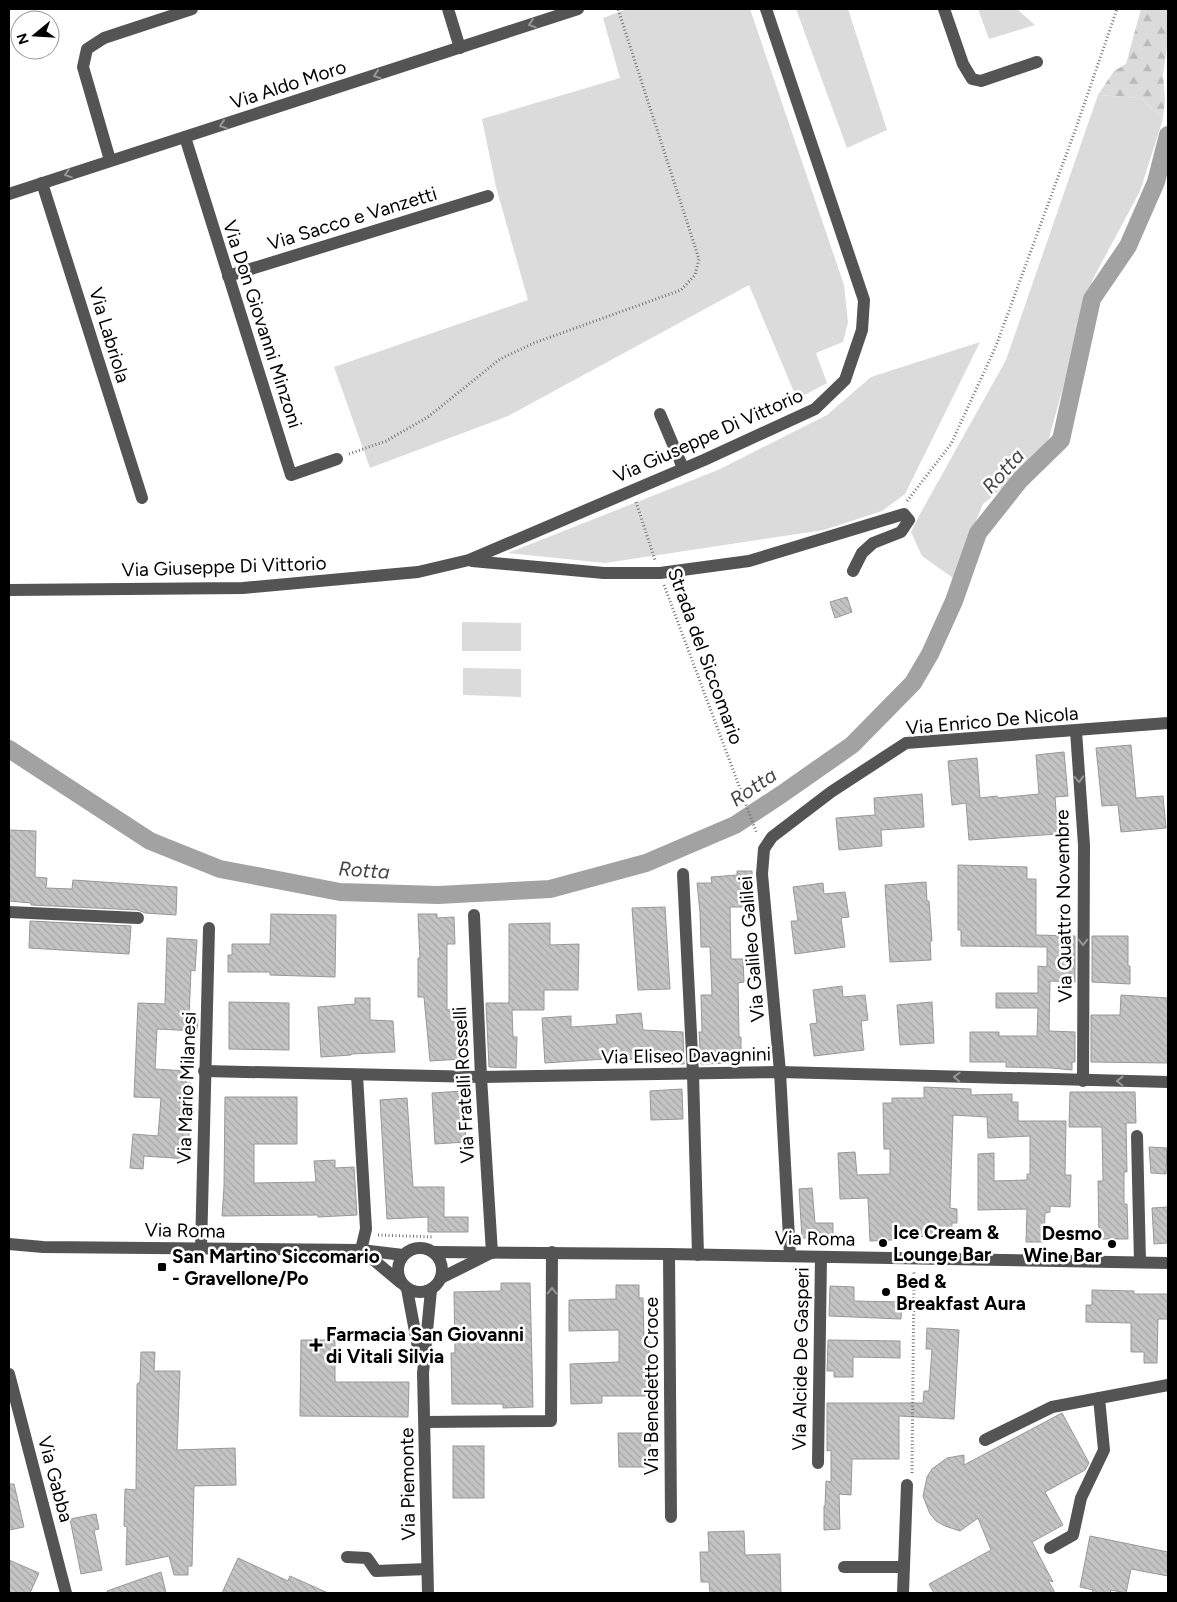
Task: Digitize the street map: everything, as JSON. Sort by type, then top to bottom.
[{"type":"street","points":[[110,160],[83,67],[87,49],[104,38],[192,9]]},
{"type":"street","points":[[448,9],[460,48]]},
{"type":"street","name":"Via Aldo Moro","points":[[9,194],[578,9]]},
{"type":"street","name":"Via Giuseppe Di Vittorio","points":[[9,590],[243,588],[418,572],[469,560],[815,409],[845,380],[862,330],[864,300],[766,9]]},
{"type":"street","points":[[944,9],[963,64],[972,79],[981,81],[1037,62]]},
{"type":"street","name":"Via Don Giovanni Minzoni","points":[[185,137],[291,475],[337,459]]},
{"type":"street","name":"Via Labriola","points":[[42,183],[142,498]]},
{"type":"street","name":"Via Sacco e Vanzetti","points":[[228,276],[488,196]]},
{"type":"street","points":[[660,414],[683,468]]},
{"type":"street","name":"Via Giuseppe Di Vittorio","points":[[469,560],[604,572],[660,573],[749,561],[904,514],[909,520],[901,532],[873,543],[862,553],[853,571]]},
{"type":"street","name":"Via Enrico De Nicola","points":[[764,848],[772,837],[831,792],[906,743],[1168,723]]},
{"type":"street","name":"Via Quattro Novembre","points":[[1076,731],[1084,845],[1083,1081]]},
{"type":"street","name":"Via Galileo Galilei","points":[[764,848],[762,874],[780,1072],[790,1256]]},
{"type":"street","points":[[683,874],[693,1074],[698,1255]]},
{"type":"street","points":[[9,912],[138,918]]},
{"type":"street","name":"Via Fratelli Rosselli","points":[[474,915],[481,1077],[492,1253]]},
{"type":"street","name":"Via Mario Milanesi","points":[[201,1249],[209,928]]},
{"type":"street","name":"Via Eliseo Davagnini","points":[[204,1071],[481,1077],[780,1072],[1168,1082]]},
{"type":"street","points":[[357,1075],[366,1229],[361,1250],[405,1286],[419,1293],[431,1290],[439,1283],[443,1271],[442,1264],[434,1252],[421,1248],[409,1251],[403,1255],[398,1269],[405,1286]]},
{"type":"street","points":[[1137,1136],[1140,1262]]},
{"type":"street","name":"Via Roma","points":[[9,1244],[43,1247],[361,1250],[403,1255]]},
{"type":"street","name":"Via Roma","points":[[434,1252],[821,1256],[1168,1263]]},
{"type":"street","points":[[425,1422],[551,1421],[552,1252]]},
{"type":"street","name":"Via Roma","points":[[441,1278],[492,1253]]},
{"type":"street","name":"Via Benedetto Croce","points":[[669,1254],[671,1517]]},
{"type":"street","name":"Via Alcide De Gasperi","points":[[818,1463],[821,1256]]},
{"type":"street","name":"Via Piemonte","points":[[405,1286],[423,1373]]},
{"type":"street","name":"Via Piemonte","points":[[428,1593],[423,1373],[431,1290]]},
{"type":"street","name":"Via Gabba","points":[[9,1374],[66,1593]]},
{"type":"street","points":[[985,1440],[1052,1406],[1168,1385]]},
{"type":"street","points":[[1050,1548],[1073,1535],[1081,1498],[1104,1450],[1099,1398]]},
{"type":"street","points":[[903,1593],[908,1485]]},
{"type":"street","points":[[347,1557],[367,1558],[376,1571],[427,1569]]},
{"type":"street","points":[[844,1567],[903,1567]]},
{"type":"path","points":[[337,459],[386,441],[428,417],[500,359],[534,343],[681,290],[695,275],[700,259],[618,9]]},
{"type":"path","points":[[904,502],[911,497],[951,444],[996,346],[1076,128],[1117,9]]},
{"type":"path","name":"Strada del Siccomario","points":[[630,490],[636,501],[660,573],[756,832]]},
{"type":"path","points":[[908,1485],[912,1469],[914,1259]]},
{"type":"green space","points":[[627,9],[750,9],[844,285],[848,322],[843,342],[816,353],[827,383],[797,399],[749,285],[508,416],[370,468],[334,367],[528,300],[496,187],[482,119],[620,78],[603,18]]},
{"type":"green space","points":[[796,9],[848,9],[887,130],[847,148]]},
{"type":"green space","points":[[978,9],[1017,9],[1035,25],[989,39]]},
{"type":"green space","points":[[1141,9],[1168,9],[1168,40],[1163,75],[1165,100],[1163,119],[1141,98],[1098,95],[1114,71],[1126,64]]},
{"type":"green space","points":[[1098,95],[1141,98],[1163,119],[1140,191],[1093,279],[1049,438],[1037,460],[983,504],[953,578],[922,556],[911,532],[1006,360]]},
{"type":"green space","points":[[980,342],[905,494],[882,511],[824,530],[605,563],[508,553],[718,470],[827,415],[871,377]]},
{"type":"green space","points":[[462,622],[521,623],[521,651],[462,651]]},
{"type":"green space","points":[[463,668],[521,669],[521,697],[463,695]]},
{"type":"building","points":[[847,597],[852,612],[835,618],[830,602]]},
{"type":"building","points":[[1131,745],[1136,798],[1163,796],[1166,828],[1121,832],[1118,805],[1102,806],[1096,748]]},
{"type":"building","points":[[1064,752],[1068,796],[1055,797],[1058,834],[969,840],[966,803],[952,805],[948,761],[977,758],[980,798],[997,796],[998,798],[1039,794],[1036,755]]},
{"type":"building","points":[[922,794],[924,827],[881,830],[882,846],[839,850],[836,818],[875,815],[874,798]]},
{"type":"building","points":[[9,830],[36,831],[35,877],[47,878],[46,888],[72,889],[73,880],[177,887],[176,915],[145,913],[138,910],[31,905],[31,903],[9,901]]},
{"type":"building","points":[[958,865],[1027,867],[1027,879],[1036,879],[1036,935],[1075,936],[1075,982],[1050,981],[1049,1031],[1075,1032],[1075,1062],[1072,1062],[1072,1070],[1006,1067],[1006,1062],[970,1062],[970,1032],[999,1032],[999,1036],[1037,1036],[1038,1008],[996,1008],[996,993],[1038,993],[1038,966],[1047,967],[1047,947],[961,946],[961,930],[958,930]]},
{"type":"building","points":[[737,871],[752,871],[753,907],[730,907],[731,959],[743,959],[744,982],[738,983],[741,1059],[733,1059],[733,1063],[701,1064],[699,1032],[702,1032],[701,995],[712,995],[710,947],[701,947],[697,883],[712,883],[711,877],[737,875]]},
{"type":"building","points":[[926,882],[932,941],[930,941],[931,960],[890,962],[885,885]]},
{"type":"building","points":[[823,883],[824,894],[845,892],[849,917],[841,918],[845,947],[795,954],[791,921],[798,921],[793,887]]},
{"type":"building","points":[[665,907],[670,989],[638,990],[632,908]]},
{"type":"building","points":[[271,914],[336,915],[335,977],[270,975],[270,972],[228,972],[228,955],[232,955],[232,944],[270,944]]},
{"type":"building","points":[[418,914],[437,914],[437,918],[454,917],[455,944],[447,944],[447,1010],[457,1009],[461,1059],[430,1061],[424,997],[418,997],[418,958],[420,958]]},
{"type":"building","points":[[30,921],[131,926],[129,954],[29,948]]},
{"type":"building","points":[[550,923],[550,945],[579,944],[578,990],[544,990],[544,1010],[512,1010],[513,1037],[517,1037],[516,1068],[489,1067],[486,1003],[509,1003],[509,924]]},
{"type":"building","points":[[1092,936],[1128,936],[1130,984],[1092,982]]},
{"type":"building","points":[[167,938],[197,940],[195,971],[191,970],[189,1018],[198,1019],[197,1031],[157,1029],[155,1069],[186,1071],[186,1083],[191,1083],[188,1159],[144,1156],[143,1169],[130,1168],[133,1134],[158,1136],[161,1098],[134,1097],[138,1003],[165,1004]]},
{"type":"building","points":[[842,986],[843,997],[865,995],[868,1020],[861,1021],[864,1050],[814,1056],[810,1024],[817,1023],[813,990]]},
{"type":"building","points":[[1121,995],[1168,998],[1168,1063],[1091,1062],[1091,1015],[1120,1015]]},
{"type":"building","points":[[355,998],[370,998],[370,1020],[393,1021],[395,1052],[321,1057],[318,1007],[355,1004]]},
{"type":"building","points":[[229,1002],[289,1003],[289,1050],[229,1049]]},
{"type":"building","points":[[932,1002],[934,1043],[900,1045],[897,1005]]},
{"type":"building","points":[[641,1013],[643,1030],[683,1032],[684,1064],[651,1063],[651,1058],[545,1063],[542,1018],[571,1016],[571,1027],[617,1024],[616,1015]]},
{"type":"building","points":[[924,1087],[971,1089],[971,1095],[1012,1094],[1012,1102],[1018,1102],[1018,1121],[1066,1121],[1065,1175],[1071,1175],[1070,1207],[1050,1206],[1050,1212],[1045,1213],[1044,1242],[1026,1242],[1027,1209],[978,1210],[978,1154],[994,1153],[994,1181],[1027,1180],[1027,1174],[1030,1174],[1030,1136],[988,1138],[987,1117],[953,1115],[950,1208],[957,1209],[957,1223],[952,1223],[951,1238],[912,1236],[912,1239],[870,1241],[868,1198],[840,1199],[838,1153],[855,1152],[857,1175],[890,1174],[890,1149],[884,1149],[883,1103],[892,1103],[892,1098],[924,1098]]},
{"type":"building","points":[[682,1089],[683,1119],[651,1120],[650,1091]]},
{"type":"building","points":[[463,1091],[466,1142],[435,1144],[432,1093]]},
{"type":"building","points":[[1070,1092],[1135,1092],[1136,1123],[1126,1123],[1127,1172],[1124,1172],[1124,1204],[1127,1204],[1128,1239],[1099,1239],[1098,1181],[1103,1181],[1102,1127],[1069,1127]]},
{"type":"building","points":[[225,1097],[297,1097],[297,1144],[254,1144],[254,1183],[316,1182],[314,1161],[335,1160],[335,1168],[354,1167],[357,1215],[318,1217],[318,1215],[222,1216]]},
{"type":"building","points":[[407,1098],[413,1187],[444,1187],[444,1217],[468,1217],[468,1232],[428,1232],[428,1217],[387,1219],[380,1100]]},
{"type":"building","points":[[1149,1147],[1167,1148],[1166,1174],[1151,1173]]},
{"type":"building","points":[[812,1188],[815,1223],[833,1223],[833,1237],[802,1238],[799,1189]]},
{"type":"building","points":[[1168,1207],[1168,1243],[1154,1244],[1152,1208]]},
{"type":"building","points":[[501,1283],[530,1283],[533,1407],[503,1408],[503,1404],[452,1404],[451,1353],[455,1353],[454,1292],[501,1291]]},
{"type":"building","points":[[616,1285],[639,1285],[639,1298],[643,1298],[644,1342],[649,1342],[650,1396],[602,1396],[602,1403],[571,1404],[570,1364],[619,1362],[619,1330],[569,1331],[569,1300],[616,1299]]},
{"type":"building","points":[[830,1286],[854,1287],[854,1301],[902,1302],[901,1319],[829,1316]]},
{"type":"building","points":[[1092,1290],[1134,1291],[1134,1294],[1168,1294],[1168,1319],[1158,1319],[1157,1363],[1144,1363],[1144,1352],[1131,1352],[1131,1323],[1086,1322],[1086,1305],[1092,1305]]},
{"type":"building","points":[[927,1328],[959,1330],[954,1419],[899,1416],[899,1459],[852,1459],[851,1495],[839,1494],[840,1529],[824,1530],[826,1481],[831,1482],[831,1450],[827,1451],[827,1403],[923,1403],[924,1391],[929,1391],[932,1349],[926,1349]]},
{"type":"building","points":[[301,1340],[335,1340],[335,1382],[409,1382],[408,1417],[300,1416]]},
{"type":"building","points":[[828,1340],[900,1341],[900,1358],[853,1357],[853,1377],[834,1377],[834,1371],[827,1371]]},
{"type":"building","points":[[141,1352],[155,1352],[154,1371],[180,1371],[177,1450],[235,1448],[236,1485],[194,1486],[192,1566],[188,1566],[188,1575],[174,1575],[169,1556],[126,1565],[125,1489],[136,1490],[137,1384],[140,1382]]},
{"type":"building","points":[[1062,1413],[1089,1463],[1085,1470],[1045,1492],[1063,1525],[1032,1542],[1053,1582],[1048,1580],[1055,1593],[934,1593],[929,1584],[991,1550],[978,1518],[960,1531],[936,1521],[930,1514],[923,1496],[927,1477],[932,1469],[947,1458],[964,1455],[964,1465]]},
{"type":"building","points":[[618,1433],[650,1433],[651,1467],[619,1467]]},
{"type":"building","points":[[453,1446],[484,1446],[484,1498],[453,1498]]},
{"type":"building","points":[[9,1484],[14,1484],[24,1527],[9,1530]]},
{"type":"building","points":[[96,1514],[99,1529],[94,1530],[102,1570],[81,1574],[70,1519]]},
{"type":"building","points":[[744,1531],[745,1555],[780,1554],[781,1593],[710,1593],[709,1582],[701,1582],[700,1552],[709,1552],[708,1532]]},
{"type":"building","points":[[1090,1536],[1168,1552],[1168,1576],[1131,1569],[1126,1593],[1111,1590],[1110,1593],[1092,1593],[1093,1590],[1080,1587]]},
{"type":"building","points":[[238,1558],[288,1581],[290,1576],[328,1593],[222,1593]]},
{"type":"building","points":[[9,1560],[39,1573],[30,1593],[9,1593]]},
{"type":"building","points":[[161,1572],[166,1593],[108,1593],[107,1591]]},
{"type":"waterway","name":"Rotta","points":[[9,749],[150,841],[220,869],[340,892],[438,895],[550,889],[646,863],[735,825],[852,745],[913,683],[930,654],[954,601],[978,533],[1020,480],[1061,440],[1092,299],[1128,246],[1156,182],[1168,135]]},
{"type":"place","name":"Ice Cream & Lounge Bar","points":[[883,1243]]},
{"type":"place","name":"Desmo Wine Bar","points":[[1112,1244]]},
{"type":"place","name":"San Martino Siccomario - Gravellone/Po","points":[[162,1267]]},
{"type":"place","name":"Bed & Breakfast Aura","points":[[886,1292]]},
{"type":"place","name":"Farmacia San Giovanni di Vitali Silvia","points":[[316,1345]]}]
